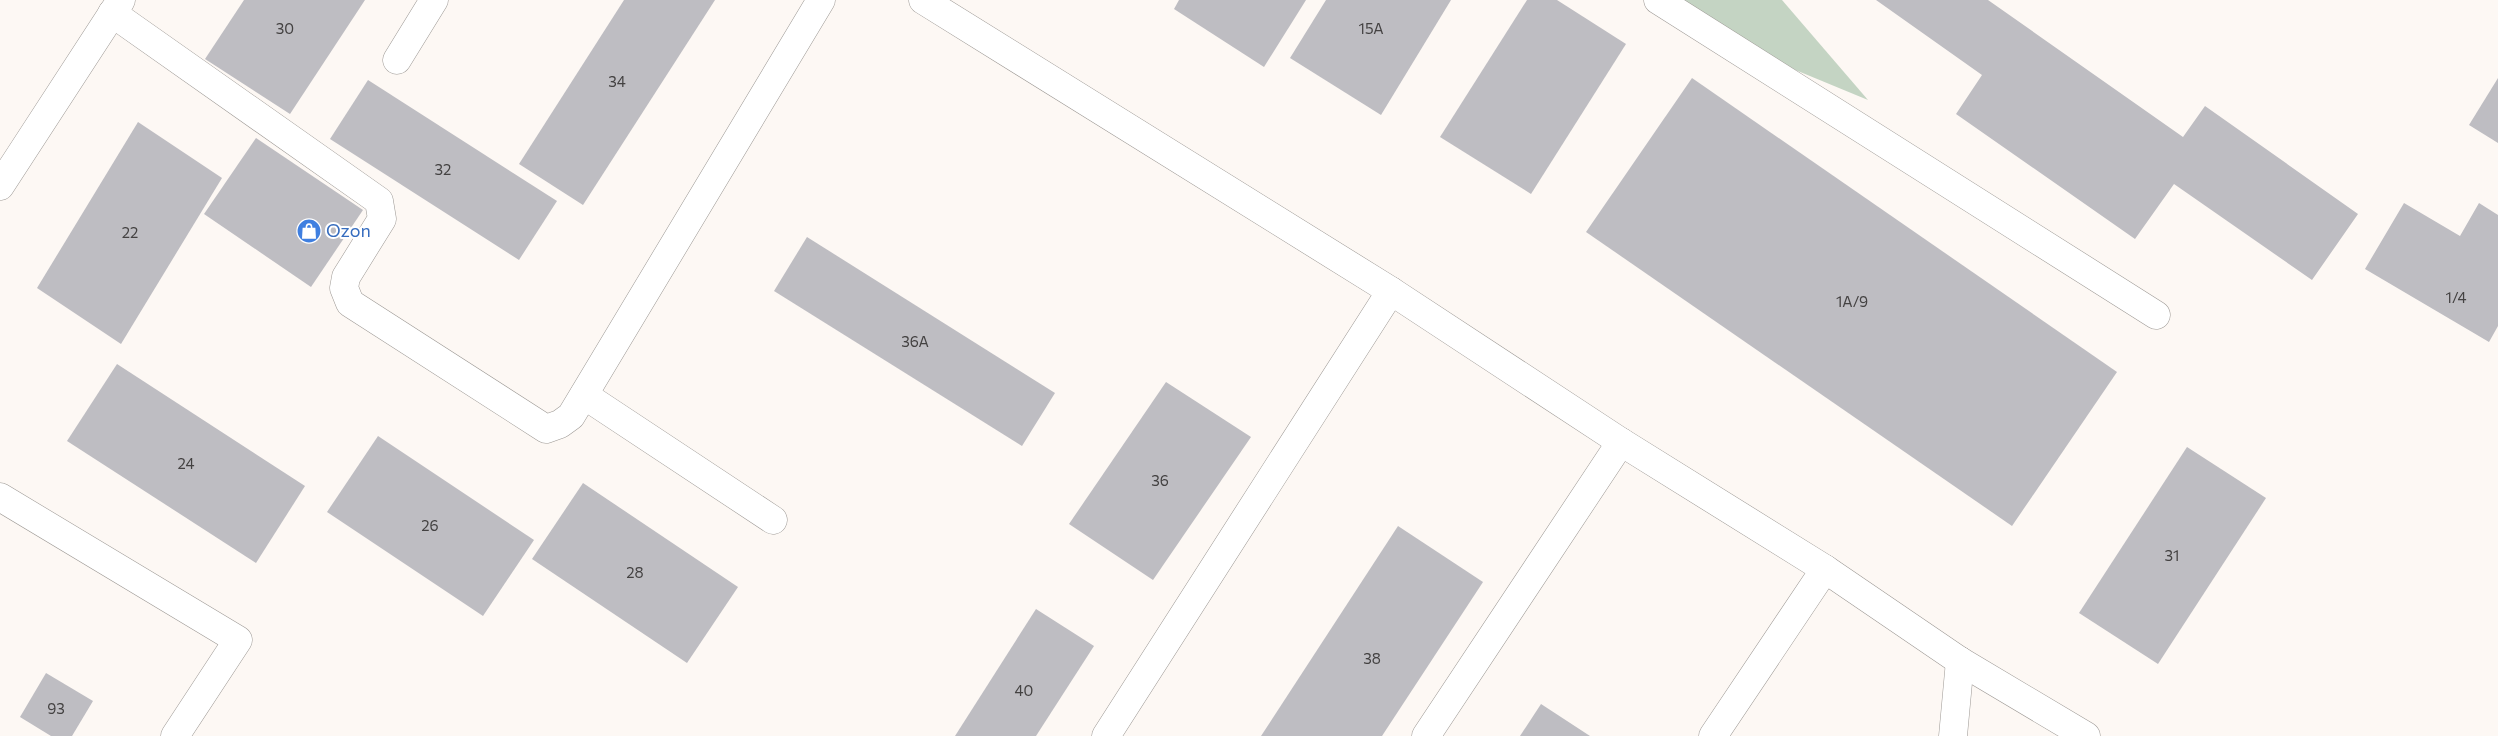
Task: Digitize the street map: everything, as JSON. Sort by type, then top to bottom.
[{"type":"street","points":[[398,60],[434,0]]},
{"type":"street","points":[[0,186],[117,7],[379,201],[382,219],[346,276],[344,288],[350,303],[546,429],[560,424],[571,416],[821,0]]},
{"type":"street","points":[[923,0],[1391,291],[1621,442],[1825,569],[1960,661],[2086,736]]},
{"type":"street","points":[[1658,0],[2156,315]]},
{"type":"street","points":[[1106,736],[1391,291]]},
{"type":"street","points":[[584,395],[773,520]]},
{"type":"street","points":[[1426,736],[1621,442]]},
{"type":"street","points":[[0,497],[238,640],[175,736]]},
{"type":"street","points":[[1714,736],[1825,569]]},
{"type":"street","points":[[1953,736],[1960,661]]},
{"type":"green space","points":[[1683,0],[1782,0],[1868,100],[1793,69]]},
{"type":"building","points":[[244,0],[365,0],[290,114],[205,59]]},
{"type":"building","points":[[624,0],[715,0],[583,205],[519,164]]},
{"type":"building","points":[[1179,0],[1306,0],[1264,67],[1174,9]]},
{"type":"building","points":[[1326,0],[1451,0],[1381,115],[1290,58]]},
{"type":"building","points":[[1527,0],[1557,0],[1626,44],[1531,194],[1440,137]]},
{"type":"building","points":[[1876,0],[1988,0],[2183,137],[2205,106],[2358,214],[2312,280],[2174,184],[2135,239],[1956,114],[1982,75]]},
{"type":"building","points":[[1692,78],[2117,372],[2012,526],[1586,232]]},
{"type":"building","points":[[2498,78],[2498,143],[2469,125]]},
{"type":"building","points":[[368,80],[557,201],[519,260],[330,139]]},
{"type":"building","points":[[138,122],[222,178],[121,344],[37,288]]},
{"type":"building","points":[[256,138],[363,210],[311,287],[204,214]]},
{"type":"building","points":[[2404,203],[2460,236],[2479,203],[2498,215],[2498,326],[2489,342],[2365,269]]},
{"type":"building","points":[[807,237],[1055,393],[1022,446],[774,291]]},
{"type":"building","points":[[117,364],[305,486],[256,563],[67,441]]},
{"type":"building","points":[[1166,382],[1251,437],[1153,580],[1069,524]]},
{"type":"building","points":[[378,436],[534,540],[483,616],[327,512]]},
{"type":"building","points":[[2187,447],[2266,498],[2158,664],[2079,613]]},
{"type":"building","points":[[583,483],[738,587],[687,663],[532,559]]},
{"type":"building","points":[[1398,526],[1483,582],[1382,736],[1261,736]]},
{"type":"building","points":[[1036,609],[1094,646],[1036,736],[955,736]]},
{"type":"building","points":[[46,673],[93,701],[72,736],[51,736],[20,717]]},
{"type":"building","points":[[1541,704],[1590,736],[1520,736]]},
{"type":"place","name":"Ozon","points":[[309,231]]}]
